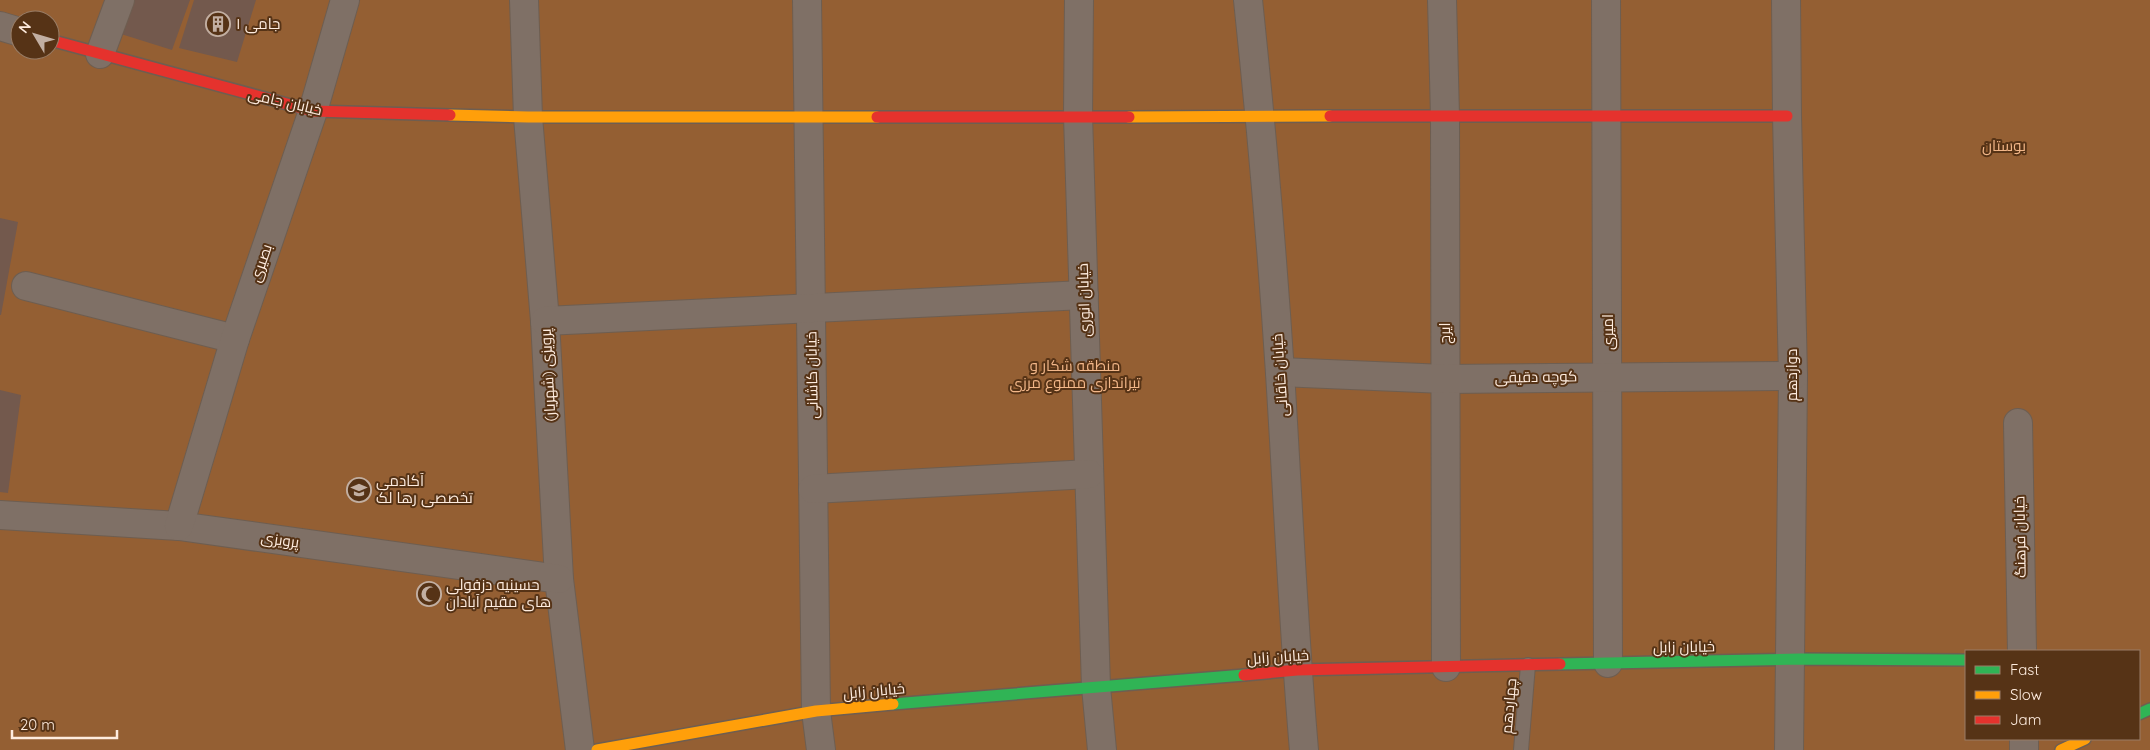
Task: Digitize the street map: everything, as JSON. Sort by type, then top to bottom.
[{"type":"street","points":[[100,54],[120,0]]},
{"type":"street","name":"بصیری","points":[[179,526],[235,338],[313,111],[345,0]]},
{"type":"street","name":"پرویزی (شهریار)","points":[[524,0],[528,117],[545,321],[559,579],[580,750]]},
{"type":"street","name":"خیابان کاشانی","points":[[807,0],[816,711],[821,750]]},
{"type":"street","name":"خیابان انوری","points":[[1079,0],[1078,116],[1096,688],[1102,750]]},
{"type":"street","name":"خیابان خاقانی","points":[[1248,0],[1260,116],[1280,372],[1297,670],[1304,750]]},
{"type":"street","name":"ایرج","points":[[1442,0],[1446,667]]},
{"type":"street","name":"امیری","points":[[1606,0],[1608,664]]},
{"type":"street","name":"دوازدهم","points":[[1786,0],[1786,116],[1793,376],[1789,750]]},
{"type":"street","name":"خیابان جامی","points":[[60,43],[313,111],[528,117],[1786,116]]},
{"type":"street","points":[[26,286],[235,338]]},
{"type":"street","points":[[545,321],[1084,294]]},
{"type":"street","name":"کوچه دقیقی","points":[[1280,372],[1445,379],[1608,376],[1793,376]]},
{"type":"street","name":"خیابان فرهنگ","points":[[2018,424],[2022,650]]},
{"type":"street","points":[[813,489],[1089,474]]},
{"type":"street","name":"پرویزی","points":[[0,515],[179,526],[559,579]]},
{"type":"street","name":"خیابان زابل","points":[[597,750],[816,711],[1297,670],[1789,660],[1965,660]]},
{"type":"street","points":[[2061,750],[2083,740]]},
{"type":"lane","name":"چهاردهم","points":[[1522,750],[1528,665]]},
{"type":"green space","name":"منطقه شکار و تیراندازی ممنوع مرزی","points":[[0,0],[2150,0],[2150,750],[0,750]]},
{"type":"building","points":[[132,0],[190,0],[172,50],[121,34]]},
{"type":"building","name":"جامی ۱","points":[[194,0],[256,0],[237,62],[179,48]]},
{"type":"building","points":[[0,218],[18,222],[1,315],[0,315]]},
{"type":"building","points":[[0,390],[21,395],[8,493],[0,492]]},
{"type":"traffic: fast","points":[[1560,664],[1800,659],[1965,660]]},
{"type":"traffic: fast","points":[[893,704],[1244,675]]},
{"type":"traffic: fast","points":[[2140,714],[2150,709]]},
{"type":"traffic: slow","points":[[450,115],[528,117],[877,117]]},
{"type":"traffic: slow","points":[[1129,117],[1330,116]]},
{"type":"traffic: slow","points":[[597,750],[816,711],[893,704]]},
{"type":"traffic: slow","points":[[2061,750],[2083,740]]},
{"type":"traffic: jam","points":[[60,43],[313,111],[450,115]]},
{"type":"traffic: jam","points":[[1330,116],[1787,116]]},
{"type":"traffic: jam","points":[[877,117],[1129,117]]},
{"type":"traffic: jam","points":[[1244,675],[1297,670],[1560,664]]},
{"type":"place","name":"جامی ۱","points":[[218,24]]},
{"type":"place","name":"آکادمی تخصصی رها لک","points":[[359,490]]},
{"type":"place","name":"حسینیه دزفولی های مقیم آبادان","points":[[429,594]]},
{"type":"park label","name":"بوستان","points":[[2004,146]]}]
